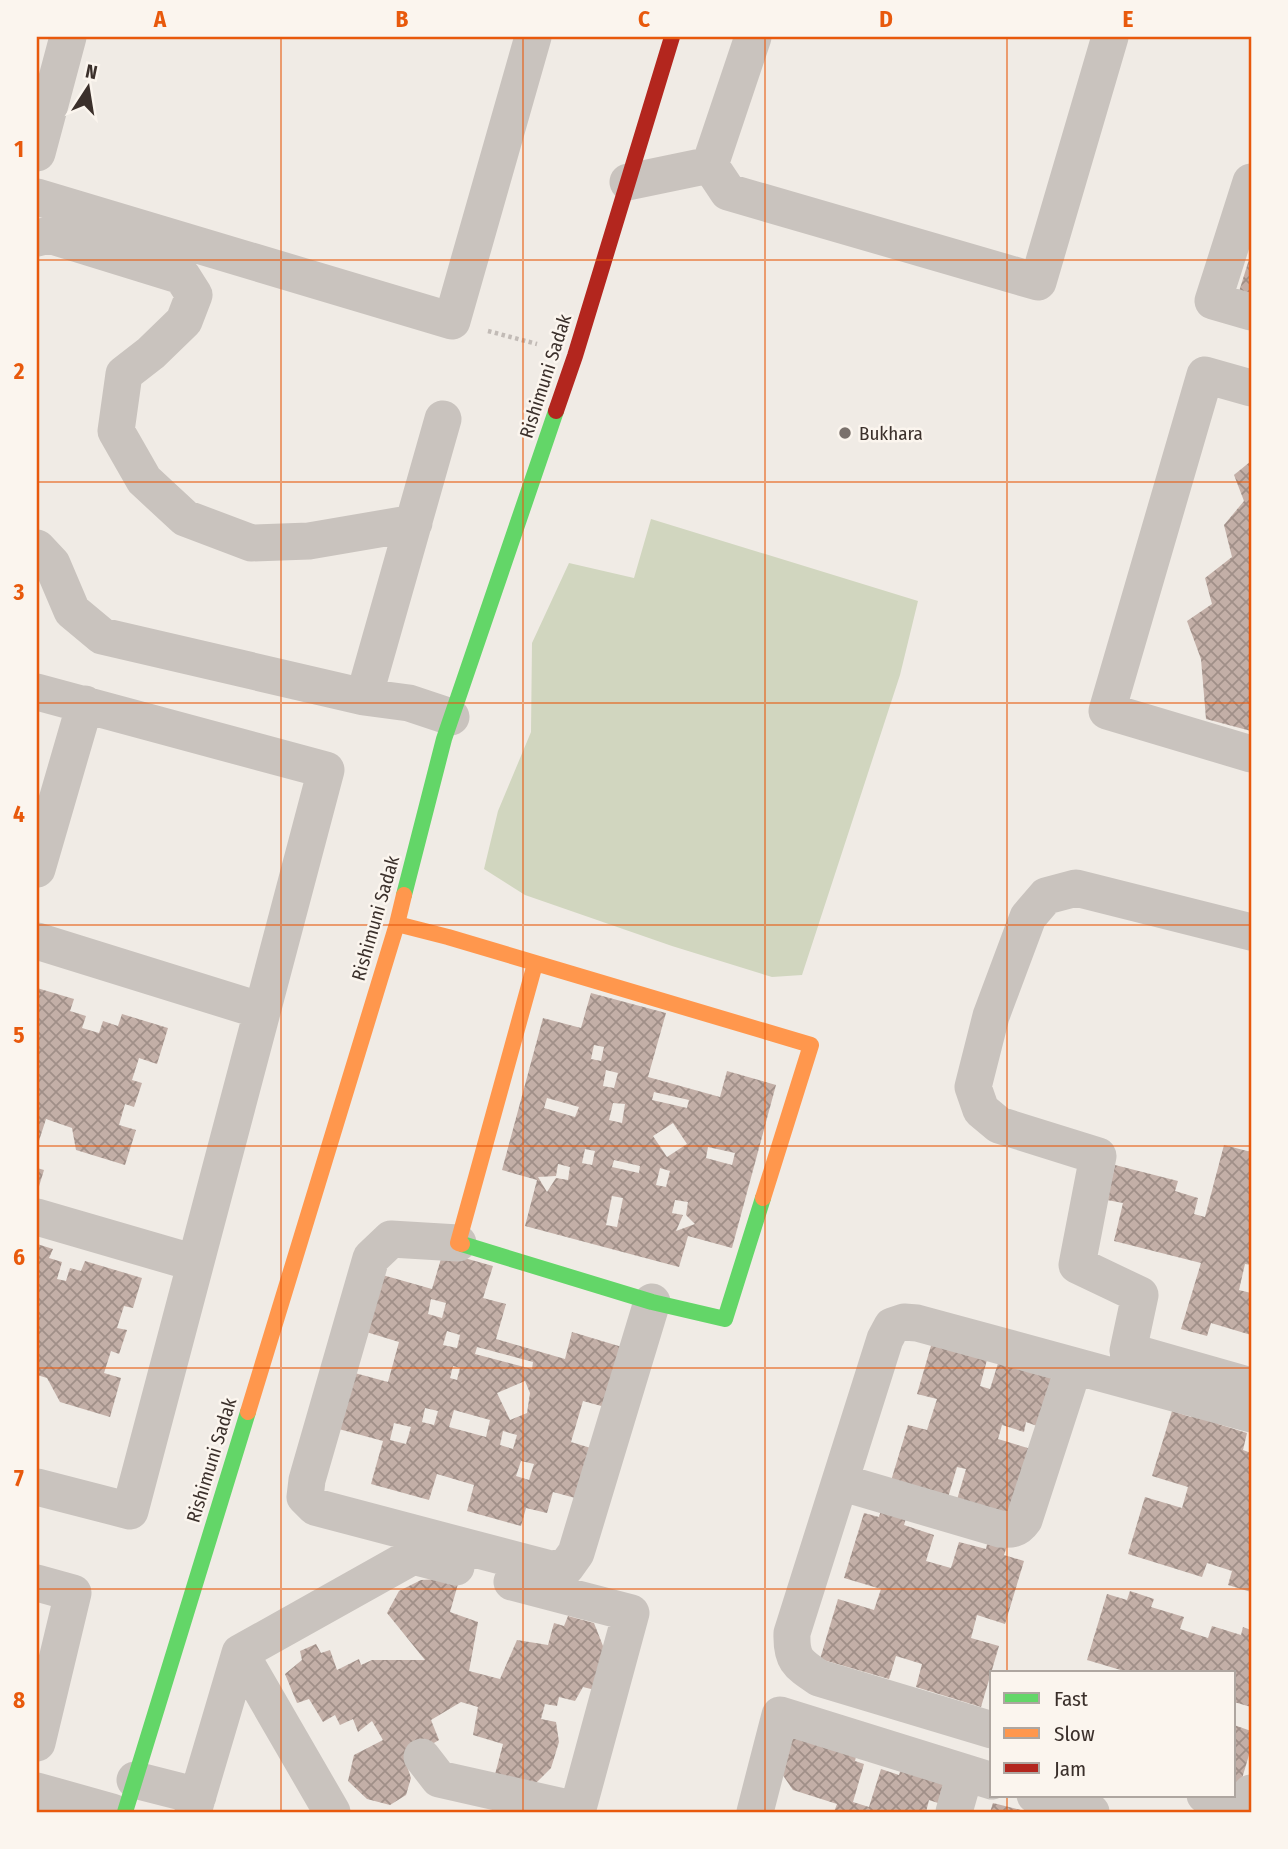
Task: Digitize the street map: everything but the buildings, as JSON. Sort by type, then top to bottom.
[{"type":"street","points":[[37,153],[68,37]]},
{"type":"street","points":[[37,197],[452,321],[533,37]]},
{"type":"street","name":"Rishimuni Sadak","points":[[130,1796],[397,923],[444,739],[575,356],[673,37]]},
{"type":"street","points":[[710,165],[753,37]]},
{"type":"street","points":[[710,165],[728,192],[1038,282],[1110,37]]},
{"type":"street","points":[[628,182],[710,165]]},
{"type":"street","points":[[1251,182],[1213,301],[1251,312]]},
{"type":"street","points":[[37,238],[49,236],[182,276],[194,295],[184,321],[151,353],[124,374],[116,431],[144,480],[185,518],[251,543],[309,541],[414,523]]},
{"type":"street","points":[[1251,388],[1206,375],[1107,711],[1251,754]]},
{"type":"street","points":[[364,697],[443,419]]},
{"type":"street","points":[[37,548],[52,564],[72,611],[102,636],[364,697],[409,703],[451,717]]},
{"type":"street","points":[[37,692],[326,770],[130,1511],[37,1487]]},
{"type":"street","points":[[37,869],[85,704]]},
{"type":"street","points":[[1251,932],[1076,888],[1046,896],[1028,917],[991,1016],[973,1087],[981,1110],[999,1125],[1098,1156],[1077,1265],[1140,1295],[1128,1351],[1251,1386]]},
{"type":"street","points":[[397,923],[811,1045],[725,1319],[652,1302],[457,1243],[391,1239],[372,1258],[306,1480],[305,1497],[315,1507],[550,1569],[566,1567],[576,1553],[652,1302]]},
{"type":"street","points":[[37,941],[262,1011]]},
{"type":"street","points":[[457,1243],[535,964]]},
{"type":"street","points":[[37,1217],[195,1263]]},
{"type":"street","points":[[990,1729],[819,1678],[801,1665],[791,1651],[792,1633],[885,1339],[892,1326],[904,1322],[916,1323],[1251,1415]]},
{"type":"street","points":[[840,1482],[1000,1529],[1011,1530],[1019,1527],[1024,1520],[1074,1366]]},
{"type":"street","points":[[130,1796],[195,1804],[240,1653],[413,1556],[631,1613],[577,1811],[439,1779],[422,1757]]},
{"type":"street","points":[[37,1583],[73,1593],[37,1743]]},
{"type":"street","points":[[240,1653],[332,1812]]},
{"type":"street","points":[[755,1812],[780,1715],[979,1777],[954,1812]]},
{"type":"street","points":[[37,1791],[111,1812]]},
{"type":"street","points":[[1212,1797],[1226,1801],[1246,1799],[1251,1793]]},
{"type":"street","points":[[1042,1797],[1091,1812]]},
{"type":"green space","points":[[651,519],[918,601],[900,675],[802,975],[772,977],[672,946],[525,895],[484,869],[498,811],[531,732],[532,643],[569,563],[634,578]]},
{"type":"traffic: fast","points":[[404,895],[444,739],[556,411]]},
{"type":"traffic: fast","points":[[462,1244],[652,1302],[725,1319],[763,1198]]},
{"type":"traffic: fast","points":[[125,1812],[248,1412]]},
{"type":"traffic: slow","points":[[248,1412],[404,895]]},
{"type":"traffic: slow","points":[[397,924],[811,1045],[763,1198]]},
{"type":"traffic: slow","points":[[462,1244],[458,1243],[535,964]]},
{"type":"traffic: jam","points":[[556,411],[672,37]]},
{"type":"place","name":"Bukhara","points":[[845,433]]}]
